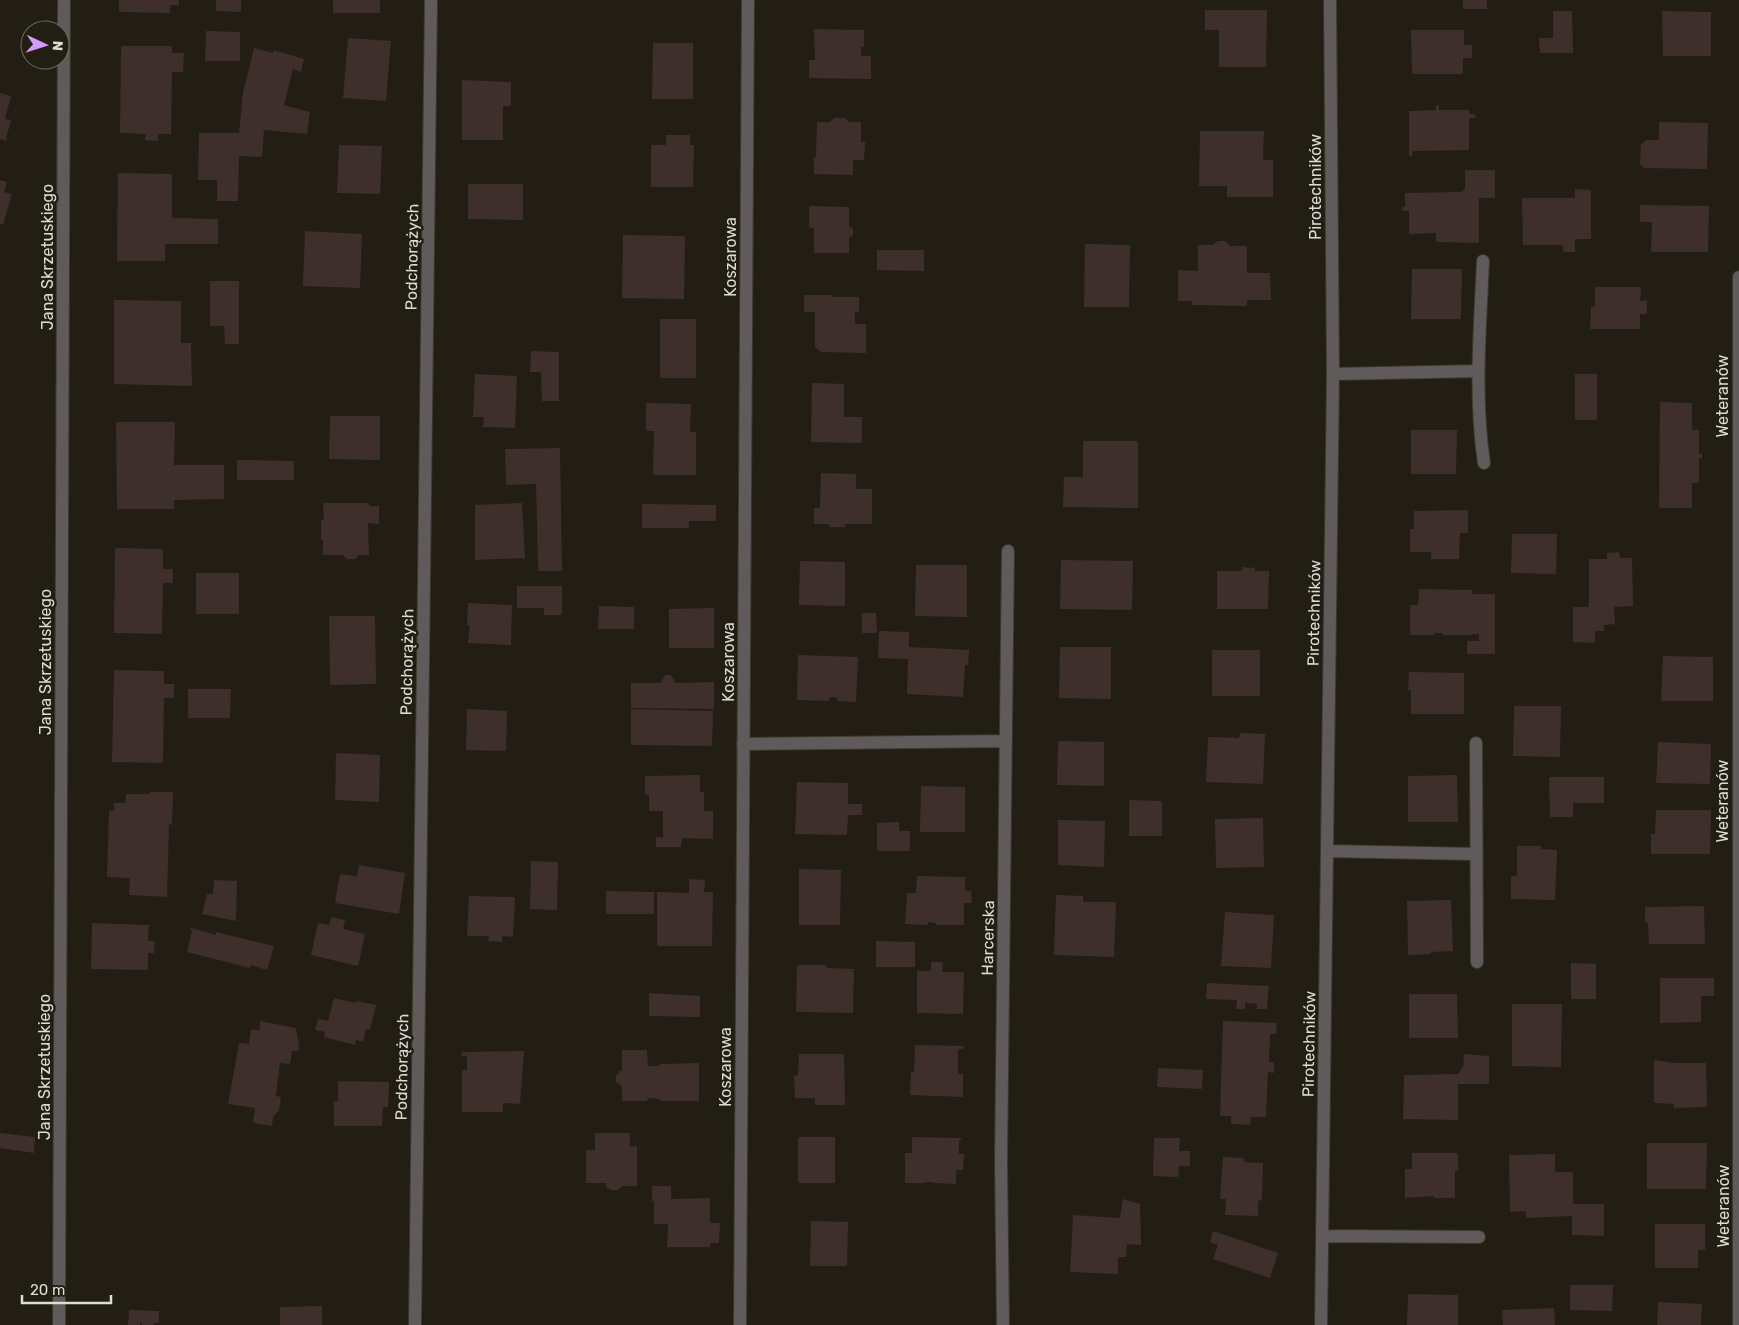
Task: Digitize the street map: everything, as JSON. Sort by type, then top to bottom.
[{"type":"street","name":"Jana Skrzetuskiego","points":[[59,1325],[64,0]]},
{"type":"street","name":"Podchorążych","points":[[415,1325],[431,0]]},
{"type":"street","name":"Koszarowa","points":[[740,1325],[748,0]]},
{"type":"street","name":"Pirotechników","points":[[1321,1325],[1332,374],[1330,0]]},
{"type":"street","points":[[1483,261],[1478,370],[1479,429],[1484,463]]},
{"type":"street","name":"Weteranów","points":[[1739,277],[1739,1325]]},
{"type":"street","points":[[1332,374],[1478,370]]},
{"type":"street","name":"Harcerska","points":[[1003,1325],[1001,1161],[1008,551]]},
{"type":"street","points":[[743,744],[1006,741]]},
{"type":"street","points":[[1476,743],[1476,962]]},
{"type":"street","points":[[1327,851],[1476,854]]},
{"type":"street","points":[[1322,1236],[1479,1237]]},
{"type":"building","points":[[119,0],[179,0],[179,5],[170,5],[170,13],[119,12]]},
{"type":"building","points":[[216,0],[241,0],[241,12],[216,11]]},
{"type":"building","points":[[333,0],[380,0],[380,13],[333,13]]},
{"type":"building","points":[[1463,0],[1487,0],[1487,9],[1463,9]]},
{"type":"building","points":[[1205,10],[1267,10],[1266,67],[1219,67],[1219,30],[1205,30]]},
{"type":"building","points":[[1553,11],[1572,11],[1573,53],[1540,53],[1539,38],[1553,38]]},
{"type":"building","points":[[1662,11],[1711,12],[1711,56],[1663,56]]},
{"type":"building","points":[[814,29],[864,30],[864,47],[861,47],[861,56],[871,56],[871,79],[809,78],[809,60],[815,60]]},
{"type":"building","points":[[1411,30],[1464,30],[1464,45],[1472,45],[1472,58],[1463,58],[1463,74],[1412,74]]},
{"type":"building","points":[[206,31],[240,32],[240,61],[205,61]]},
{"type":"building","points":[[348,38],[391,41],[386,101],[343,98]]},
{"type":"building","points":[[653,43],[693,43],[693,99],[652,99]]},
{"type":"building","points":[[121,46],[172,46],[172,53],[184,53],[183,72],[172,72],[171,134],[158,134],[158,141],[145,140],[146,134],[120,133]]},
{"type":"building","points":[[254,48],[273,53],[274,50],[304,59],[301,72],[293,69],[284,105],[310,112],[307,134],[264,130],[262,157],[239,156],[238,201],[217,201],[217,180],[198,180],[199,133],[239,133],[243,93]]},
{"type":"building","points":[[462,80],[511,82],[511,106],[503,106],[503,140],[462,140]]},
{"type":"building","points":[[0,93],[11,96],[5,119],[11,120],[7,141],[0,139]]},
{"type":"building","points":[[1436,105],[1439,105],[1439,110],[1469,110],[1469,114],[1476,115],[1475,118],[1469,118],[1469,150],[1413,151],[1412,156],[1409,156],[1409,111],[1436,110]]},
{"type":"building","points":[[834,118],[845,118],[849,122],[861,122],[861,142],[865,142],[864,160],[853,160],[853,175],[814,174],[817,122],[830,122]]},
{"type":"building","points":[[1659,122],[1708,123],[1707,169],[1644,168],[1640,164],[1641,145],[1646,140],[1659,140]]},
{"type":"building","points":[[1200,131],[1264,131],[1263,160],[1273,160],[1273,197],[1227,197],[1227,186],[1199,186]]},
{"type":"building","points":[[666,135],[690,135],[690,145],[694,145],[693,187],[651,187],[651,145],[666,145]]},
{"type":"building","points":[[339,145],[382,146],[380,194],[337,193]]},
{"type":"building","points":[[1465,170],[1495,170],[1495,198],[1479,198],[1479,243],[1436,242],[1436,233],[1409,234],[1409,211],[1403,211],[1402,207],[1405,207],[1405,193],[1461,192],[1465,189]]},
{"type":"building","points":[[118,173],[172,174],[172,218],[218,219],[218,244],[165,244],[165,261],[117,261]]},
{"type":"building","points":[[0,180],[7,182],[4,192],[12,194],[3,225],[0,224]]},
{"type":"building","points":[[468,184],[523,184],[523,220],[468,219]]},
{"type":"building","points":[[1575,189],[1591,190],[1591,239],[1575,239],[1575,252],[1563,252],[1563,245],[1523,245],[1522,198],[1575,198]]},
{"type":"building","points":[[1640,205],[1709,206],[1708,252],[1651,252],[1652,222],[1640,222]]},
{"type":"building","points":[[809,206],[849,207],[849,226],[853,229],[853,235],[849,238],[849,253],[814,253],[814,228],[809,228]]},
{"type":"building","points":[[305,231],[362,234],[360,288],[303,286]]},
{"type":"building","points":[[623,235],[685,236],[684,299],[622,298]]},
{"type":"building","points":[[1218,241],[1225,241],[1230,246],[1247,246],[1247,273],[1270,273],[1271,300],[1247,300],[1247,306],[1192,305],[1192,301],[1178,301],[1178,270],[1198,271],[1198,245],[1213,245]]},
{"type":"building","points":[[1085,244],[1130,245],[1129,307],[1084,307]]},
{"type":"building","points":[[877,250],[924,250],[924,271],[877,270]]},
{"type":"building","points":[[1412,269],[1462,269],[1461,319],[1411,319]]},
{"type":"building","points":[[210,281],[239,281],[239,344],[225,344],[224,326],[210,326]]},
{"type":"building","points":[[1595,287],[1641,287],[1640,301],[1647,300],[1647,314],[1640,314],[1640,329],[1590,329],[1591,307],[1595,307]]},
{"type":"building","points":[[804,295],[859,297],[859,312],[855,312],[855,324],[866,324],[866,353],[821,352],[815,347],[815,312],[804,312]]},
{"type":"building","points":[[114,300],[181,301],[181,343],[191,343],[192,386],[114,384]]},
{"type":"building","points":[[660,319],[696,319],[696,378],[660,378]]},
{"type":"building","points":[[531,351],[559,352],[559,401],[542,401],[541,372],[530,372]]},
{"type":"building","points":[[475,374],[517,376],[515,428],[483,427],[484,417],[473,417]]},
{"type":"building","points":[[1575,374],[1597,374],[1597,420],[1575,420]]},
{"type":"building","points":[[812,383],[844,384],[844,417],[862,417],[862,443],[811,442]]},
{"type":"building","points":[[1660,402],[1692,403],[1692,430],[1699,430],[1699,454],[1702,454],[1702,458],[1699,458],[1699,483],[1692,483],[1692,508],[1659,508]]},
{"type":"building","points":[[646,403],[691,404],[690,432],[696,432],[696,475],[653,475],[654,431],[646,431]]},
{"type":"building","points":[[330,416],[380,416],[380,460],[329,459]]},
{"type":"building","points":[[116,422],[175,422],[174,465],[224,465],[224,499],[174,500],[174,509],[117,509]]},
{"type":"building","points":[[1411,430],[1457,430],[1456,474],[1411,474]]},
{"type":"building","points":[[1083,441],[1138,441],[1138,508],[1063,507],[1064,477],[1083,477]]},
{"type":"building","points":[[560,448],[562,571],[538,571],[536,484],[506,485],[505,449]]},
{"type":"building","points":[[237,460],[294,461],[294,480],[237,480]]},
{"type":"building","points":[[821,473],[856,474],[856,489],[872,489],[872,524],[845,524],[845,527],[829,527],[829,524],[814,524],[814,508],[820,508]]},
{"type":"building","points":[[323,503],[369,503],[369,506],[379,506],[379,524],[368,523],[369,555],[359,555],[355,559],[347,559],[343,555],[323,555],[321,520],[324,520]]},
{"type":"building","points":[[522,503],[525,558],[475,560],[475,505]]},
{"type":"building","points":[[642,504],[716,505],[716,521],[689,521],[689,528],[642,528]]},
{"type":"building","points":[[1468,510],[1468,533],[1460,533],[1459,559],[1431,559],[1431,552],[1410,552],[1410,529],[1414,529],[1414,511]]},
{"type":"building","points":[[1512,534],[1557,534],[1556,574],[1511,573]]},
{"type":"building","points":[[115,548],[163,549],[163,569],[173,569],[173,583],[163,583],[162,634],[114,633]]},
{"type":"building","points":[[1619,552],[1620,558],[1632,558],[1633,606],[1614,607],[1615,624],[1604,625],[1604,631],[1595,631],[1595,643],[1573,642],[1573,607],[1589,607],[1589,559],[1607,559],[1607,553]]},
{"type":"building","points":[[1061,560],[1133,561],[1132,610],[1060,609]]},
{"type":"building","points":[[800,561],[845,562],[845,606],[799,605]]},
{"type":"building","points":[[916,565],[967,565],[967,617],[915,616]]},
{"type":"building","points":[[1242,567],[1255,568],[1255,571],[1269,571],[1268,609],[1217,609],[1217,571],[1242,571]]},
{"type":"building","points":[[196,573],[239,573],[239,614],[196,614]]},
{"type":"building","points":[[517,586],[562,586],[562,615],[544,615],[544,608],[517,608]]},
{"type":"building","points":[[1419,589],[1472,590],[1472,594],[1495,594],[1495,654],[1467,654],[1467,641],[1479,641],[1479,634],[1443,635],[1443,633],[1434,633],[1434,635],[1410,635],[1410,605],[1418,605]]},
{"type":"building","points":[[468,603],[512,605],[511,645],[468,643],[470,626],[467,625]]},
{"type":"building","points":[[599,606],[634,607],[634,629],[598,629]]},
{"type":"building","points":[[714,608],[714,648],[669,648],[669,609]]},
{"type":"building","points":[[862,613],[876,613],[877,633],[862,633]]},
{"type":"building","points":[[329,616],[375,616],[376,684],[330,685]]},
{"type":"building","points":[[879,631],[909,632],[909,647],[969,650],[968,665],[965,665],[963,697],[907,694],[908,659],[878,658]]},
{"type":"building","points":[[1060,647],[1111,647],[1111,699],[1059,698]]},
{"type":"building","points":[[1212,650],[1260,650],[1260,696],[1212,696]]},
{"type":"building","points":[[798,655],[858,657],[856,702],[837,701],[837,697],[829,697],[829,701],[797,700]]},
{"type":"building","points":[[1663,656],[1713,657],[1713,701],[1661,701]]},
{"type":"building","points":[[114,670],[164,671],[164,684],[174,684],[174,698],[164,698],[163,763],[112,762]]},
{"type":"building","points":[[1409,672],[1464,673],[1464,714],[1411,714],[1411,690],[1408,690]]},
{"type":"building","points":[[665,675],[671,675],[676,683],[714,682],[714,709],[631,708],[631,683],[661,683]]},
{"type":"building","points":[[188,689],[231,689],[230,718],[188,718]]},
{"type":"building","points":[[1514,706],[1561,706],[1560,757],[1513,756]]},
{"type":"building","points":[[467,709],[507,711],[506,751],[466,750]]},
{"type":"building","points":[[631,709],[713,711],[712,746],[631,745]]},
{"type":"building","points":[[1240,733],[1265,734],[1263,784],[1206,782],[1208,737],[1239,738]]},
{"type":"building","points":[[1058,741],[1104,742],[1104,786],[1057,785]]},
{"type":"building","points":[[1658,742],[1711,744],[1710,784],[1656,783]]},
{"type":"building","points":[[336,753],[380,755],[379,802],[335,800]]},
{"type":"building","points":[[700,775],[700,792],[704,792],[704,811],[713,811],[713,839],[682,838],[681,847],[656,847],[656,837],[663,838],[663,811],[649,811],[649,795],[645,795],[645,776]]},
{"type":"building","points":[[1457,775],[1458,822],[1408,822],[1408,776]]},
{"type":"building","points":[[1549,777],[1604,777],[1604,803],[1573,803],[1573,817],[1550,817]]},
{"type":"building","points":[[797,782],[848,783],[848,804],[862,804],[862,815],[848,815],[847,835],[795,834]]},
{"type":"building","points":[[921,786],[965,787],[965,832],[920,832]]},
{"type":"building","points":[[150,792],[173,792],[172,825],[169,824],[167,897],[129,895],[130,878],[107,877],[109,811],[114,811],[114,803],[125,803],[126,794],[150,794]]},
{"type":"building","points":[[1129,800],[1162,801],[1162,836],[1129,836]]},
{"type":"building","points":[[1656,810],[1711,810],[1710,854],[1651,854],[1651,834],[1655,834]]},
{"type":"building","points":[[1263,818],[1264,867],[1216,868],[1215,819]]},
{"type":"building","points":[[1058,820],[1105,821],[1104,867],[1058,865]]},
{"type":"building","points":[[899,822],[899,831],[910,831],[910,851],[877,851],[877,823]]},
{"type":"building","points":[[1517,846],[1541,846],[1541,849],[1557,850],[1555,900],[1511,899],[1511,876],[1517,876]]},
{"type":"building","points":[[531,861],[558,862],[557,910],[530,909]]},
{"type":"building","points":[[359,865],[405,873],[399,914],[335,903],[340,874],[357,876]]},
{"type":"building","points":[[799,869],[841,870],[840,925],[799,925]]},
{"type":"building","points":[[917,876],[965,877],[965,891],[971,891],[972,903],[964,903],[964,925],[936,925],[936,923],[928,922],[928,925],[905,924],[907,893],[916,893]]},
{"type":"building","points":[[689,879],[705,880],[704,892],[713,892],[712,946],[657,946],[657,892],[689,893]]},
{"type":"building","points":[[214,880],[237,881],[236,921],[202,914],[207,894],[213,894]]},
{"type":"building","points":[[606,891],[654,892],[654,914],[606,914]]},
{"type":"building","points":[[1056,895],[1083,896],[1083,902],[1116,902],[1114,957],[1054,955]]},
{"type":"building","points":[[469,896],[515,897],[513,937],[502,936],[502,942],[488,941],[489,936],[467,936]]},
{"type":"building","points":[[1451,900],[1453,951],[1408,955],[1407,901]]},
{"type":"building","points":[[1704,906],[1705,944],[1649,944],[1648,923],[1645,923],[1645,907]]},
{"type":"building","points":[[1225,912],[1274,915],[1271,968],[1221,966]]},
{"type":"building","points":[[331,917],[345,920],[343,929],[365,934],[358,966],[311,955],[318,923],[329,925]]},
{"type":"building","points":[[92,923],[149,925],[148,941],[155,941],[154,953],[148,953],[148,970],[91,969]]},
{"type":"building","points":[[188,927],[216,935],[216,932],[274,946],[267,970],[250,965],[250,968],[187,952],[192,930]]},
{"type":"building","points":[[876,941],[915,942],[915,967],[876,967]]},
{"type":"building","points":[[931,962],[943,962],[942,972],[964,972],[963,1014],[917,1013],[917,971],[931,971]]},
{"type":"building","points":[[1571,963],[1596,964],[1596,999],[1571,999]]},
{"type":"building","points":[[797,965],[826,965],[826,968],[854,969],[853,1013],[796,1012]]},
{"type":"building","points":[[1660,978],[1714,978],[1714,996],[1701,996],[1701,1022],[1660,1023]]},
{"type":"building","points":[[1207,983],[1269,986],[1267,1009],[1257,1009],[1257,1004],[1245,1003],[1245,1009],[1236,1009],[1237,1000],[1206,999]]},
{"type":"building","points":[[649,993],[700,996],[700,1017],[649,1016]]},
{"type":"building","points":[[1409,994],[1457,994],[1458,1038],[1409,1038]]},
{"type":"building","points":[[334,998],[376,1005],[370,1030],[366,1029],[363,1042],[356,1040],[355,1045],[324,1037],[325,1032],[315,1030],[318,1019],[328,1021]]},
{"type":"building","points":[[1512,1004],[1562,1004],[1561,1067],[1512,1066]]},
{"type":"building","points":[[260,1021],[296,1028],[299,1046],[298,1051],[292,1051],[290,1064],[280,1063],[276,1096],[281,1097],[279,1110],[273,1117],[272,1126],[253,1123],[255,1108],[228,1104],[239,1043],[249,1044],[251,1030],[260,1030]]},
{"type":"building","points":[[1223,1021],[1277,1023],[1276,1034],[1270,1034],[1269,1062],[1274,1062],[1274,1073],[1268,1072],[1266,1117],[1251,1117],[1250,1125],[1231,1124],[1231,1116],[1220,1116]]},
{"type":"building","points":[[915,1045],[964,1046],[963,1049],[958,1049],[958,1074],[963,1074],[963,1097],[910,1095],[911,1072],[914,1072]]},
{"type":"building","points":[[622,1050],[647,1050],[648,1066],[699,1063],[699,1101],[660,1101],[660,1099],[647,1098],[648,1101],[622,1101],[622,1086],[616,1082],[616,1076],[622,1071]]},
{"type":"building","points":[[524,1051],[520,1104],[503,1103],[503,1112],[462,1112],[462,1070],[467,1070],[467,1056],[461,1056],[462,1052]]},
{"type":"building","points":[[799,1054],[844,1054],[845,1105],[815,1105],[815,1098],[795,1098],[794,1076],[798,1075]]},
{"type":"building","points":[[1464,1054],[1489,1056],[1489,1084],[1458,1084],[1458,1120],[1403,1119],[1404,1075],[1458,1074],[1463,1067]]},
{"type":"building","points":[[1654,1060],[1675,1063],[1706,1063],[1707,1107],[1674,1108],[1674,1104],[1654,1103]]},
{"type":"building","points":[[1158,1068],[1203,1070],[1202,1089],[1157,1087]]},
{"type":"building","points":[[338,1081],[389,1082],[388,1107],[383,1107],[382,1126],[334,1126],[334,1101],[338,1101]]},
{"type":"building","points":[[0,1133],[35,1137],[34,1153],[0,1148]]},
{"type":"building","points":[[595,1133],[630,1133],[630,1147],[637,1146],[637,1186],[623,1186],[618,1190],[611,1190],[606,1187],[606,1183],[586,1183],[586,1150],[595,1150]]},
{"type":"building","points":[[798,1137],[835,1137],[835,1183],[798,1183]]},
{"type":"building","points":[[912,1137],[961,1138],[959,1140],[959,1154],[964,1154],[963,1170],[956,1170],[956,1184],[933,1182],[905,1183],[905,1153],[912,1153]]},
{"type":"building","points":[[1154,1138],[1180,1138],[1179,1151],[1190,1151],[1190,1166],[1179,1166],[1178,1177],[1153,1176]]},
{"type":"building","points":[[1647,1143],[1707,1143],[1706,1189],[1647,1189]]},
{"type":"building","points":[[1412,1153],[1458,1153],[1458,1171],[1455,1171],[1455,1198],[1434,1198],[1433,1196],[1405,1198],[1405,1169],[1412,1169]]},
{"type":"building","points":[[1555,1154],[1555,1172],[1573,1172],[1573,1204],[1604,1204],[1604,1236],[1572,1235],[1572,1216],[1526,1218],[1526,1211],[1510,1212],[1509,1155]]},
{"type":"building","points":[[1223,1157],[1244,1158],[1244,1162],[1263,1163],[1262,1201],[1258,1200],[1258,1216],[1225,1215],[1226,1199],[1220,1199]]},
{"type":"building","points":[[652,1186],[671,1186],[671,1199],[710,1198],[710,1223],[720,1223],[719,1243],[710,1243],[710,1247],[667,1247],[668,1224],[654,1224]]},
{"type":"building","points":[[1123,1199],[1140,1204],[1141,1245],[1127,1244],[1126,1257],[1118,1257],[1118,1274],[1070,1272],[1073,1215],[1120,1218]]},
{"type":"building","points":[[811,1221],[848,1222],[847,1266],[810,1266]]},
{"type":"building","points":[[1655,1224],[1705,1224],[1705,1250],[1698,1250],[1698,1268],[1655,1268]]},
{"type":"building","points":[[1213,1231],[1278,1253],[1270,1278],[1213,1259],[1218,1245],[1210,1242]]},
{"type":"building","points":[[1570,1285],[1613,1285],[1612,1311],[1570,1310]]},
{"type":"building","points":[[1408,1294],[1458,1295],[1458,1325],[1407,1325]]},
{"type":"building","points":[[1658,1302],[1702,1304],[1701,1325],[1657,1325]]},
{"type":"building","points":[[322,1306],[322,1325],[280,1325],[280,1307]]},
{"type":"building","points":[[1554,1308],[1555,1325],[1503,1325],[1502,1310]]},
{"type":"building","points":[[129,1310],[159,1311],[159,1323],[154,1323],[154,1325],[142,1325],[140,1323],[140,1325],[128,1325]]}]
